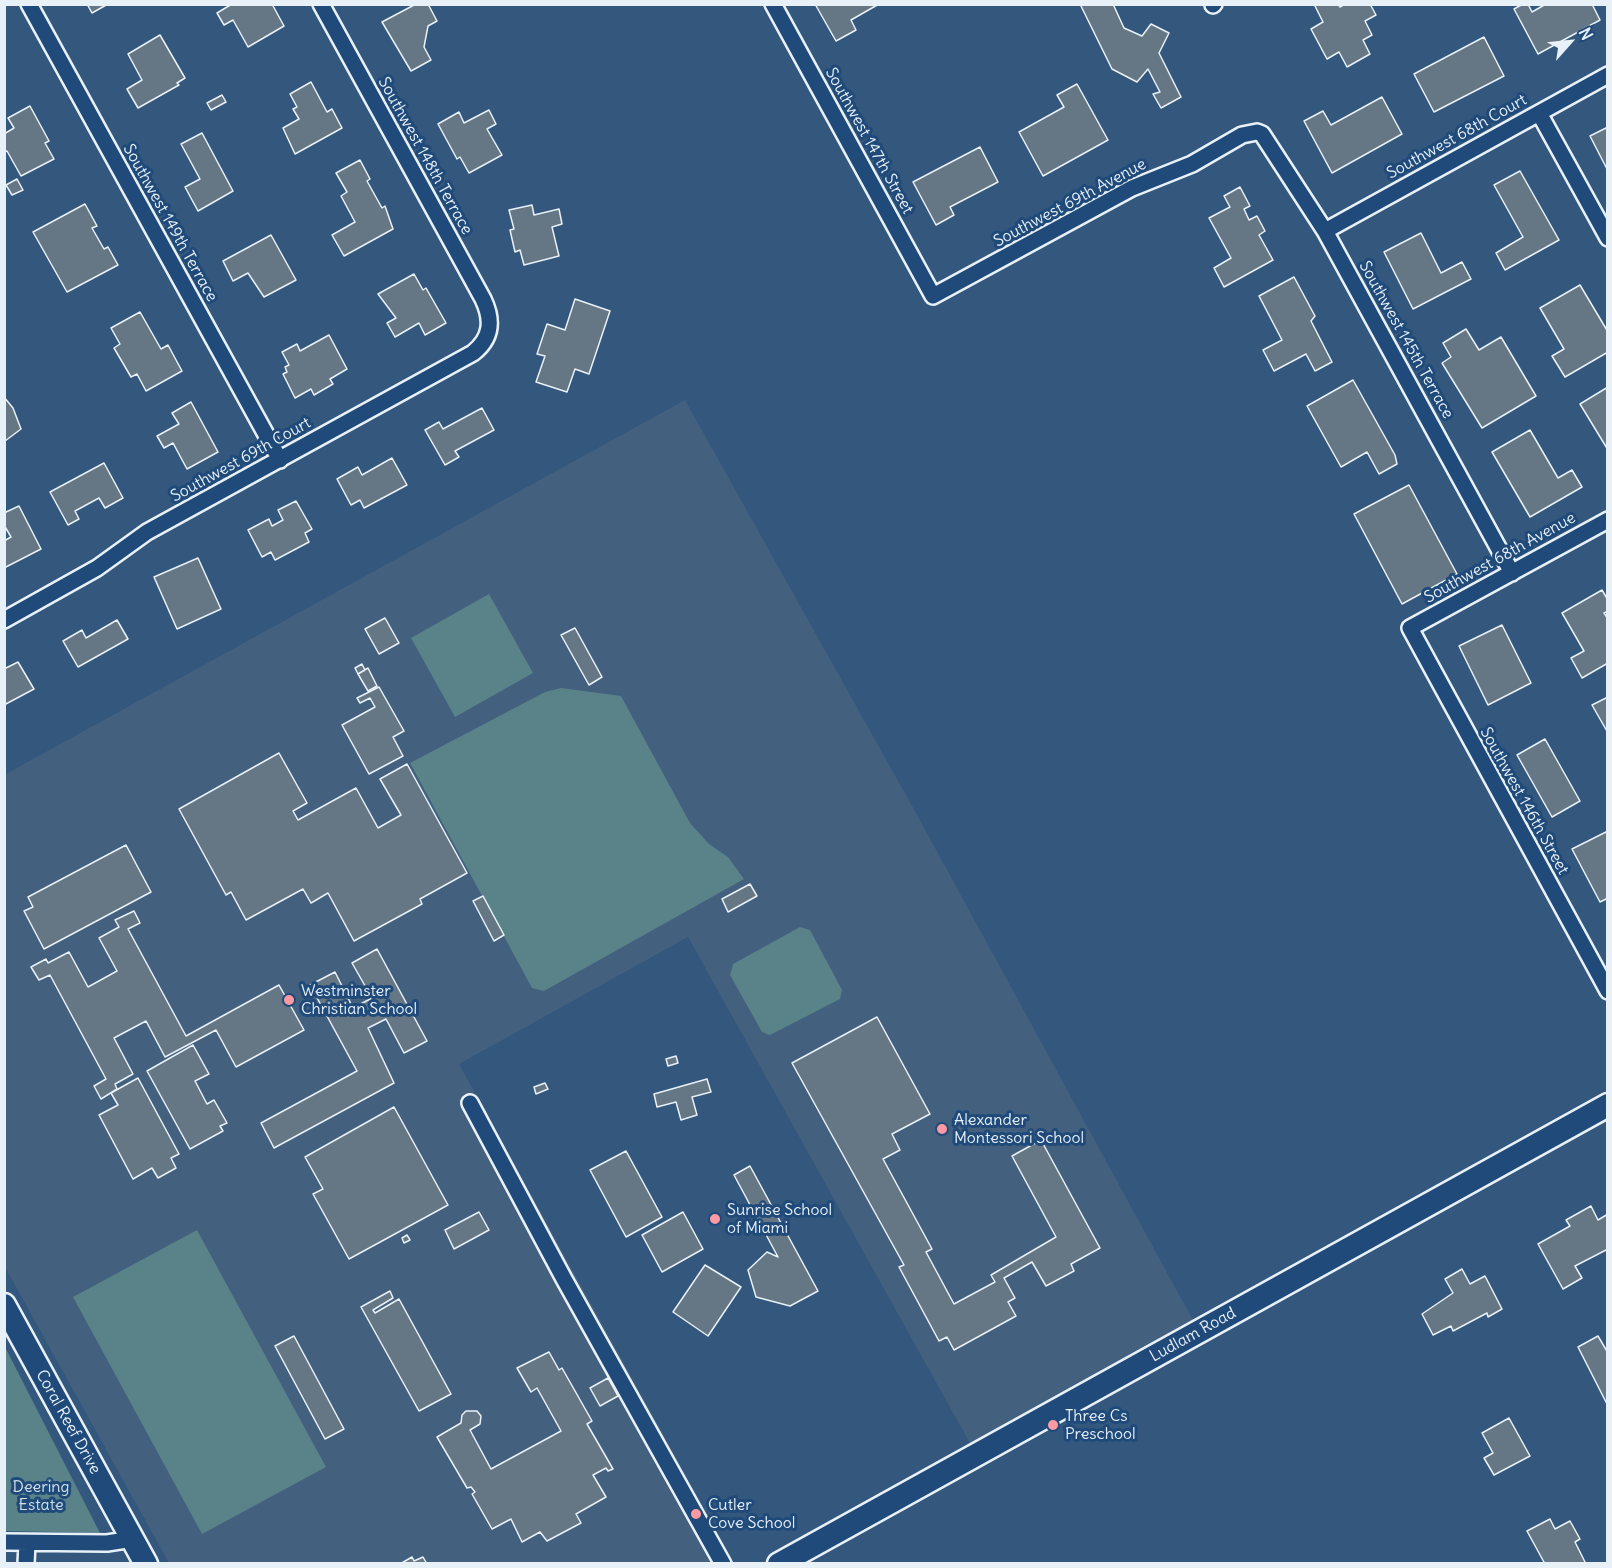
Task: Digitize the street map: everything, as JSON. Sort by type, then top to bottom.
[{"type":"street","name":"Southwest 149th Terrace","points":[[29,4],[280,460]]},
{"type":"street","name":"Southwest 148th Terrace","points":[[321,4],[483,299],[489,313],[490,328]]},
{"type":"street","name":"Southwest 147th Street","points":[[773,4],[933,296]]},
{"type":"street","name":"Southwest 68th Court","points":[[1325,231],[1608,75]]},
{"type":"street","points":[[1539,113],[1608,238]]},
{"type":"street","name":"Southwest 69th Avenue","points":[[933,296],[1132,188],[1192,164],[1242,135],[1257,132]]},
{"type":"street","name":"Southwest 145th Terrace","points":[[1257,132],[1269,141],[1325,231],[1512,573]]},
{"type":"street","name":"Southwest 69th Court","points":[[4,620],[98,568],[147,532],[473,353],[484,342],[490,328]]},
{"type":"street","name":"Southwest 68th Avenue","points":[[1410,628],[1607,522]]},
{"type":"street","name":"Southwest 146th Street","points":[[1410,628],[1608,991]]},
{"type":"street","points":[[470,1104],[564,1279],[723,1563]]},
{"type":"street","name":"Ludlam Road","points":[[779,1563],[1608,1106]]},
{"type":"street","name":"Coral Reef Drive","points":[[4,1305],[146,1563]]},
{"type":"street","points":[[4,1542],[107,1543],[133,1539]]},
{"type":"street","points":[[26,1563],[27,1543]]},
{"type":"shaded area","name":"Westminster Christian School","points":[[685,400],[916,813],[1194,1322],[971,1445],[688,937],[459,1064],[734,1563],[169,1563],[5,1267],[4,775]]},
{"type":"green space","points":[[489,594],[533,673],[455,717],[411,638]]},
{"type":"green space","points":[[561,688],[621,696],[690,823],[709,844],[728,857],[744,879],[544,991],[532,988],[410,763],[545,692]]},
{"type":"green space","points":[[800,927],[810,930],[842,990],[840,999],[770,1035],[762,1032],[730,975],[733,964]]},
{"type":"green space","points":[[197,1230],[326,1467],[202,1534],[73,1297]]},
{"type":"green space","name":"Deering Estate","points":[[5,1347],[100,1533],[5,1531]]},
{"type":"building","points":[[87,4],[108,4],[92,13]]},
{"type":"building","points":[[232,4],[272,4],[284,26],[248,47],[233,20],[224,25],[217,13]]},
{"type":"building","points":[[416,4],[428,4],[437,21],[428,26],[424,47],[431,60],[411,71],[382,22]]},
{"type":"building","points":[[815,4],[879,4],[851,20],[856,30],[836,41]]},
{"type":"building","points":[[1080,4],[1113,4],[1124,28],[1142,36],[1151,24],[1169,33],[1159,53],[1181,97],[1161,108],[1153,94],[1160,92],[1148,69],[1137,82],[1112,69]]},
{"type":"building","points":[[1338,4],[1340,7],[1345,4],[1370,4],[1376,15],[1365,21],[1372,35],[1363,40],[1370,54],[1347,67],[1339,52],[1327,59],[1311,29],[1323,22],[1315,6]]},
{"type":"building","points":[[1528,4],[1532,12],[1546,4],[1592,4],[1600,20],[1538,54],[1514,9]]},
{"type":"building","points":[[160,35],[185,78],[177,83],[179,85],[138,108],[127,89],[142,80],[128,54]]},
{"type":"building","points":[[1484,37],[1504,76],[1434,112],[1414,74]]},
{"type":"building","points":[[311,82],[327,112],[332,109],[342,128],[295,154],[283,128],[299,119],[293,109],[297,107],[290,94]]},
{"type":"building","points":[[1077,84],[1108,140],[1043,176],[1019,132],[1064,107],[1057,95]]},
{"type":"building","points":[[222,95],[226,102],[211,110],[207,103]]},
{"type":"building","points":[[1382,97],[1402,134],[1332,173],[1304,121],[1323,111],[1331,125]]},
{"type":"building","points":[[30,106],[49,141],[45,143],[54,159],[21,176],[7,151],[4,152],[4,134],[14,128],[8,118]]},
{"type":"building","points":[[489,110],[496,124],[487,129],[502,155],[469,173],[460,157],[457,159],[438,124],[459,112],[464,123]]},
{"type":"building","points":[[1608,127],[1608,171],[1590,136]]},
{"type":"building","points":[[202,133],[233,191],[198,211],[185,187],[200,179],[181,144]]},
{"type":"building","points":[[980,147],[998,182],[950,207],[954,215],[936,225],[913,182]]},
{"type":"building","points":[[360,160],[370,179],[367,181],[382,208],[385,206],[393,229],[344,256],[332,235],[355,222],[341,196],[347,192],[336,173]]},
{"type":"building","points":[[1520,171],[1559,240],[1505,270],[1496,253],[1523,237],[1494,185]]},
{"type":"building","points":[[17,179],[23,190],[12,195],[6,185]]},
{"type":"building","points":[[1240,187],[1250,206],[1244,209],[1249,220],[1257,216],[1265,231],[1259,235],[1273,260],[1224,287],[1214,268],[1231,258],[1209,218],[1230,207],[1224,196]]},
{"type":"building","points":[[85,204],[97,226],[92,228],[104,249],[108,247],[118,265],[67,292],[33,232]]},
{"type":"building","points":[[532,205],[534,215],[559,209],[562,224],[552,227],[559,256],[524,265],[520,250],[515,252],[510,230],[514,229],[509,210]]},
{"type":"building","points":[[1421,233],[1441,273],[1462,262],[1471,279],[1413,309],[1384,252]]},
{"type":"building","points":[[271,235],[296,280],[264,297],[248,273],[233,281],[223,261]]},
{"type":"building","points":[[414,274],[423,290],[426,288],[446,323],[425,335],[419,323],[395,337],[387,323],[396,318],[378,294]]},
{"type":"building","points":[[1294,277],[1315,316],[1311,321],[1332,362],[1315,371],[1306,354],[1274,371],[1263,350],[1282,340],[1259,296]]},
{"type":"building","points":[[1580,285],[1608,332],[1608,352],[1565,377],[1552,356],[1564,349],[1540,308]]},
{"type":"building","points":[[575,299],[610,311],[589,374],[575,369],[567,392],[536,382],[545,356],[537,354],[547,324],[565,330]]},
{"type":"building","points":[[140,312],[161,349],[168,345],[182,371],[146,391],[137,374],[131,377],[114,348],[120,344],[111,328]]},
{"type":"building","points":[[1466,329],[1479,350],[1501,337],[1536,396],[1482,428],[1442,363],[1451,357],[1443,343]]},
{"type":"building","points":[[329,335],[347,369],[330,379],[333,384],[314,395],[311,389],[295,398],[283,374],[287,372],[285,367],[289,365],[282,352],[297,344],[300,351]]},
{"type":"building","points":[[1353,380],[1395,455],[1397,464],[1379,474],[1367,452],[1341,467],[1307,406]]},
{"type":"building","points":[[1608,387],[1608,450],[1580,404]]},
{"type":"building","points":[[4,397],[13,408],[21,429],[5,441]]},
{"type":"building","points":[[191,402],[218,452],[187,469],[173,443],[164,448],[157,436],[179,424],[172,413]]},
{"type":"building","points":[[482,408],[494,430],[455,451],[459,457],[445,465],[425,430],[439,422],[443,429]]},
{"type":"building","points":[[1530,430],[1558,478],[1572,470],[1582,487],[1530,517],[1492,452]]},
{"type":"building","points":[[392,458],[407,485],[364,508],[360,500],[351,505],[337,479],[358,467],[362,475]]},
{"type":"building","points":[[104,463],[123,498],[105,508],[99,498],[75,511],[79,519],[68,525],[50,492]]},
{"type":"building","points":[[1409,485],[1457,574],[1402,604],[1354,514]]},
{"type":"building","points":[[296,501],[312,529],[305,533],[309,542],[275,560],[271,552],[262,557],[248,530],[269,519],[272,526],[283,520],[278,510]]},
{"type":"building","points":[[19,506],[41,549],[4,568],[4,541],[11,537],[4,525],[4,513]]},
{"type":"building","points":[[198,558],[221,609],[177,629],[154,577]]},
{"type":"building","points":[[1602,590],[1608,600],[1608,611],[1604,613],[1608,619],[1608,663],[1582,678],[1571,658],[1584,651],[1562,613]]},
{"type":"building","points":[[385,618],[399,643],[379,654],[365,629]]},
{"type":"building","points":[[117,620],[128,639],[78,667],[63,641],[82,630],[86,638]]},
{"type":"building","points":[[1502,625],[1531,683],[1488,705],[1459,646]]},
{"type":"building","points":[[575,628],[602,677],[589,685],[561,635]]},
{"type":"building","points":[[18,662],[34,689],[4,705],[4,669]]},
{"type":"building","points":[[362,664],[365,670],[358,674],[355,668]]},
{"type":"building","points":[[368,668],[377,686],[368,691],[358,674]]},
{"type":"building","points":[[379,687],[404,731],[393,737],[403,756],[369,774],[342,725],[375,707],[370,698],[360,703],[357,698]]},
{"type":"building","points":[[1608,697],[1608,733],[1592,705]]},
{"type":"building","points":[[1545,739],[1580,801],[1552,817],[1517,755]]},
{"type":"building","points":[[279,753],[307,803],[293,811],[298,820],[356,788],[378,828],[401,815],[380,779],[407,764],[467,873],[420,899],[422,904],[354,941],[328,893],[311,903],[303,889],[246,920],[231,892],[226,895],[179,809]]},
{"type":"building","points":[[1608,831],[1608,898],[1600,902],[1572,849]]},
{"type":"building","points":[[126,845],[151,892],[44,949],[24,911],[33,907],[28,897]]},
{"type":"building","points":[[750,884],[757,896],[728,912],[722,899]]},
{"type":"building","points":[[483,896],[504,935],[494,941],[473,901]]},
{"type":"building","points":[[134,911],[140,923],[128,929],[186,1036],[279,985],[304,1030],[236,1067],[216,1030],[165,1057],[146,1021],[114,1038],[133,1074],[115,1084],[117,1089],[101,1099],[94,1086],[106,1079],[50,975],[39,980],[31,967],[46,959],[48,963],[69,952],[88,987],[117,971],[99,938],[119,927],[115,920]]},
{"type":"building","points":[[377,949],[427,1041],[404,1053],[386,1019],[368,1028],[394,1083],[274,1148],[261,1123],[357,1071],[310,985],[335,972],[353,1008],[372,998],[352,963]]},
{"type":"building","points":[[877,1017],[930,1114],[892,1134],[900,1150],[883,1159],[932,1249],[926,1252],[954,1304],[995,1282],[991,1275],[1056,1237],[1012,1156],[1041,1140],[1100,1248],[1071,1264],[1074,1271],[1046,1286],[1032,1262],[1004,1278],[1015,1298],[1008,1302],[1016,1316],[954,1350],[947,1337],[939,1341],[899,1267],[904,1265],[792,1063]]},
{"type":"building","points":[[193,1045],[209,1074],[195,1081],[207,1104],[214,1100],[227,1123],[220,1126],[223,1131],[190,1149],[147,1071]]},
{"type":"building","points":[[676,1056],[678,1063],[668,1066],[666,1059]]},
{"type":"building","points":[[138,1078],[179,1154],[171,1158],[176,1168],[158,1178],[152,1168],[133,1179],[99,1115],[118,1105],[111,1093]]},
{"type":"building","points":[[707,1079],[711,1092],[692,1097],[697,1115],[681,1120],[676,1102],[657,1107],[654,1094]]},
{"type":"building","points":[[545,1083],[548,1089],[536,1094],[534,1087]]},
{"type":"building","points":[[394,1107],[448,1205],[349,1259],[313,1194],[323,1189],[305,1157]]},
{"type":"building","points":[[626,1151],[662,1217],[626,1237],[590,1170]]},
{"type":"building","points":[[750,1166],[818,1291],[790,1306],[756,1297],[748,1270],[767,1252],[778,1257],[734,1175]]},
{"type":"building","points":[[1591,1206],[1598,1220],[1608,1214],[1608,1249],[1575,1266],[1582,1278],[1563,1289],[1538,1244],[1570,1226],[1566,1220]]},
{"type":"building","points":[[479,1212],[489,1230],[454,1249],[445,1230]]},
{"type":"building","points":[[683,1212],[703,1249],[662,1272],[642,1235]]},
{"type":"building","points":[[407,1235],[410,1240],[404,1243],[402,1238]]},
{"type":"building","points":[[705,1265],[741,1287],[708,1336],[673,1312]]},
{"type":"building","points":[[1462,1269],[1470,1284],[1485,1276],[1502,1309],[1488,1317],[1487,1313],[1453,1331],[1451,1326],[1433,1335],[1422,1314],[1453,1293],[1445,1279]]},
{"type":"building","points":[[390,1291],[393,1298],[373,1310],[375,1313],[399,1299],[451,1394],[419,1411],[361,1307]]},
{"type":"building","points":[[294,1336],[344,1429],[325,1439],[275,1346]]},
{"type":"building","points":[[1598,1336],[1608,1353],[1608,1406],[1578,1347]]},
{"type":"building","points":[[549,1352],[559,1370],[562,1368],[592,1421],[587,1424],[613,1469],[608,1471],[606,1468],[593,1475],[606,1497],[576,1514],[581,1523],[547,1541],[540,1532],[522,1542],[511,1519],[492,1529],[472,1494],[475,1492],[471,1487],[467,1488],[437,1437],[461,1423],[462,1415],[466,1411],[477,1411],[481,1416],[480,1424],[470,1430],[491,1469],[561,1431],[537,1388],[531,1392],[517,1368]]},
{"type":"building","points":[[608,1378],[618,1396],[600,1406],[590,1388]]},
{"type":"building","points":[[1509,1418],[1530,1456],[1494,1475],[1484,1458],[1493,1453],[1482,1433]]},
{"type":"building","points":[[1550,1519],[1555,1529],[1570,1521],[1580,1539],[1575,1542],[1586,1564],[1545,1564],[1527,1531]]},
{"type":"building","points":[[412,1557],[414,1561],[423,1557],[427,1564],[400,1564]]},
{"type":"place","name":"Westminster Christian School","points":[[289,1000]]},
{"type":"place","name":"Alexander Montessori School","points":[[942,1129]]},
{"type":"place","name":"Sunrise School of Miami","points":[[715,1219]]},
{"type":"place","name":"Three Cs Preschool","points":[[1053,1425]]},
{"type":"place","name":"Cutler Cove School","points":[[696,1514]]}]
